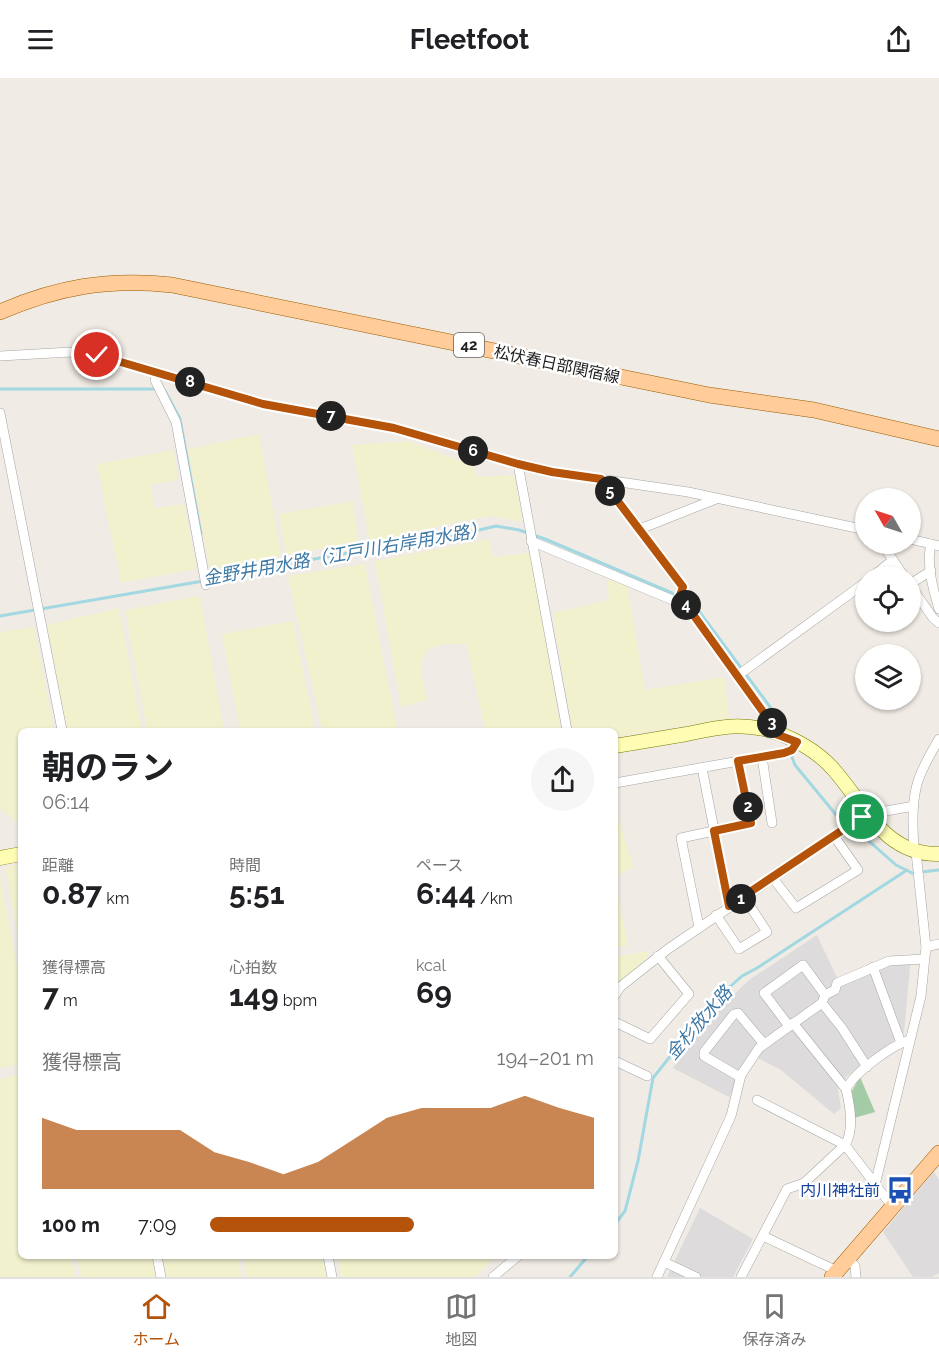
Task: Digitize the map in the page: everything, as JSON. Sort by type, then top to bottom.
[{"type":"main road","name":"松伏春日部関宿線","points":[[0,312],[47,293],[80,286],[113,282],[172,285],[709,395],[814,410],[939,439]]},
{"type":"main road","points":[[834,1274],[939,1153]]},
{"type":"street","points":[[0,356],[79,353],[97,355],[263,404],[394,428],[552,472],[646,484],[855,528]]},
{"type":"street","points":[[157,372],[155,380],[176,422],[205,581]]},
{"type":"street","points":[[0,413],[62,728]]},
{"type":"street","points":[[518,464],[567,728]]},
{"type":"street","points":[[601,479],[683,587],[678,601]]},
{"type":"street","points":[[640,529],[716,498]]},
{"type":"street","points":[[531,540],[687,606],[774,727],[773,733]]},
{"type":"street","points":[[935,545],[929,552],[939,609]]},
{"type":"street","points":[[889,554],[897,566]]},
{"type":"street","points":[[886,566],[893,560]]},
{"type":"street","points":[[921,578],[931,571]]},
{"type":"street","points":[[737,676],[855,590]]},
{"type":"street","points":[[921,601],[939,623]]},
{"type":"street","points":[[618,745],[721,726],[756,728],[773,733],[791,748]]},
{"type":"street","points":[[875,1185],[905,1041],[921,996],[926,947],[915,852],[914,806],[917,783],[939,739]]},
{"type":"street","points":[[618,782],[762,757],[791,748],[815,752],[833,769],[875,823],[897,844],[915,852],[939,854]]},
{"type":"street","points":[[762,757],[772,823]]},
{"type":"street","points":[[699,927],[681,838],[751,823],[738,761]]},
{"type":"street","points":[[702,768],[729,906]]},
{"type":"street","points":[[618,990],[658,956],[868,813],[914,806]]},
{"type":"street","points":[[772,877],[796,908],[858,870],[834,836]]},
{"type":"street","points":[[0,858],[18,855]]},
{"type":"street","points":[[716,915],[739,949],[767,932],[744,897]]},
{"type":"street","points":[[926,947],[939,944]]},
{"type":"street","points":[[618,1023],[650,1039],[689,994],[658,956]]},
{"type":"street","points":[[657,1277],[731,1116],[740,1077],[759,1048],[835,990],[837,983],[889,961],[924,959]]},
{"type":"street","points":[[741,1277],[787,1189],[804,1184],[845,1145],[849,1138],[849,1100],[846,1089],[764,993],[803,966],[867,1067]]},
{"type":"street","points":[[873,967],[905,1041]]},
{"type":"street","points":[[740,1077],[704,1056],[704,1052],[734,1014],[738,1013],[764,1044]]},
{"type":"street","points":[[846,1089],[867,1067],[905,1041]]},
{"type":"street","points":[[618,1062],[647,1076]]},
{"type":"street","points":[[757,1100],[845,1145],[892,1206]]},
{"type":"street","points":[[764,1236],[834,1274]]},
{"type":"street","points":[[848,1258],[855,1266],[856,1277]]},
{"type":"street","points":[[158,1259],[161,1277]]},
{"type":"street","points":[[329,1259],[332,1277]]},
{"type":"street","points":[[493,1277],[514,1259]]},
{"type":"street","points":[[664,1262],[696,1277]]},
{"type":"shaded area","points":[[817,935],[839,982],[911,956],[904,1033],[837,1084],[841,1108],[834,1114],[781,1070],[754,1056],[729,1097],[673,1068],[713,1015],[749,980]]},
{"type":"shaded area","points":[[934,1172],[939,1180],[939,1273],[932,1277],[913,1277],[883,1232]]},
{"type":"shaded area","points":[[700,1208],[753,1239],[733,1277],[667,1277]]},
{"type":"green space","points":[[259,434],[281,555],[210,571],[188,449]]},
{"type":"green space","points":[[409,441],[457,460],[472,461],[477,477],[514,475],[523,522],[491,516],[370,543],[352,445]]},
{"type":"green space","points":[[174,450],[178,480],[150,485],[154,508],[184,504],[197,569],[121,583],[97,464]]},
{"type":"green space","points":[[353,501],[358,542],[286,555],[279,514]]},
{"type":"green space","points":[[490,539],[492,557],[530,553],[561,728],[485,728],[467,644],[443,644],[427,650],[422,660],[421,677],[428,700],[401,707],[375,561]]},
{"type":"green space","points":[[365,564],[397,728],[322,728],[288,576]]},
{"type":"green space","points":[[607,579],[627,586],[645,690],[724,677],[729,719],[618,737],[618,728],[572,728],[553,613],[609,600]]},
{"type":"green space","points":[[200,596],[224,728],[147,728],[125,610]]},
{"type":"green space","points":[[119,608],[142,728],[67,728],[47,625]]},
{"type":"green space","points":[[293,621],[315,728],[240,728],[222,634]]},
{"type":"green space","points":[[34,627],[54,728],[18,728],[18,823],[0,809],[0,632]]},
{"type":"green space","points":[[618,817],[634,868],[618,874]]},
{"type":"green space","points":[[18,865],[18,938],[5,867]]},
{"type":"green space","points":[[0,875],[18,972],[18,1065],[0,1068]]},
{"type":"green space","points":[[618,895],[628,945],[618,947]]},
{"type":"green space","points":[[649,951],[646,959],[618,985],[618,956]]},
{"type":"green space","points":[[18,1075],[18,1259],[72,1259],[75,1277],[0,1277],[0,1079]]},
{"type":"green space","points":[[860,1077],[875,1112],[854,1118],[852,1091]]},
{"type":"green space","points":[[77,1259],[153,1259],[156,1277],[81,1277]]},
{"type":"green space","points":[[163,1259],[239,1259],[242,1277],[167,1277]]},
{"type":"green space","points":[[244,1259],[325,1259],[328,1277],[247,1277]]},
{"type":"green space","points":[[338,1259],[491,1259],[476,1277],[341,1277]]},
{"type":"waterway","points":[[0,389],[156,389]]},
{"type":"waterway","points":[[165,391],[180,419],[201,534]]},
{"type":"waterway","name":"金野井用水路（江戸川右岸用水路）","points":[[0,616],[209,580],[330,556],[450,537],[496,526],[519,530],[545,539],[672,593],[690,603],[698,610],[786,731]]},
{"type":"waterway","name":"金野井用水路（江戸川右岸用水路）","points":[[790,752],[795,765],[842,822],[896,865],[912,873],[939,870]]},
{"type":"waterway","name":"金杉放水路","points":[[618,1220],[625,1211],[638,1161],[653,1078],[714,1001],[742,976],[907,870]]},
{"type":"waterway","name":"金杉放水路","points":[[570,1277],[585,1259]]},
{"type":"place","name":"内川神社前","points":[[900,1190]]},
{"type":"route","points":[[97,355],[263,404],[394,428],[518,464],[552,472],[601,479],[683,587],[678,601],[687,606],[774,727],[773,733],[797,742],[792,750],[784,753],[738,761],[751,823],[714,831],[729,906],[862,817]]}]
